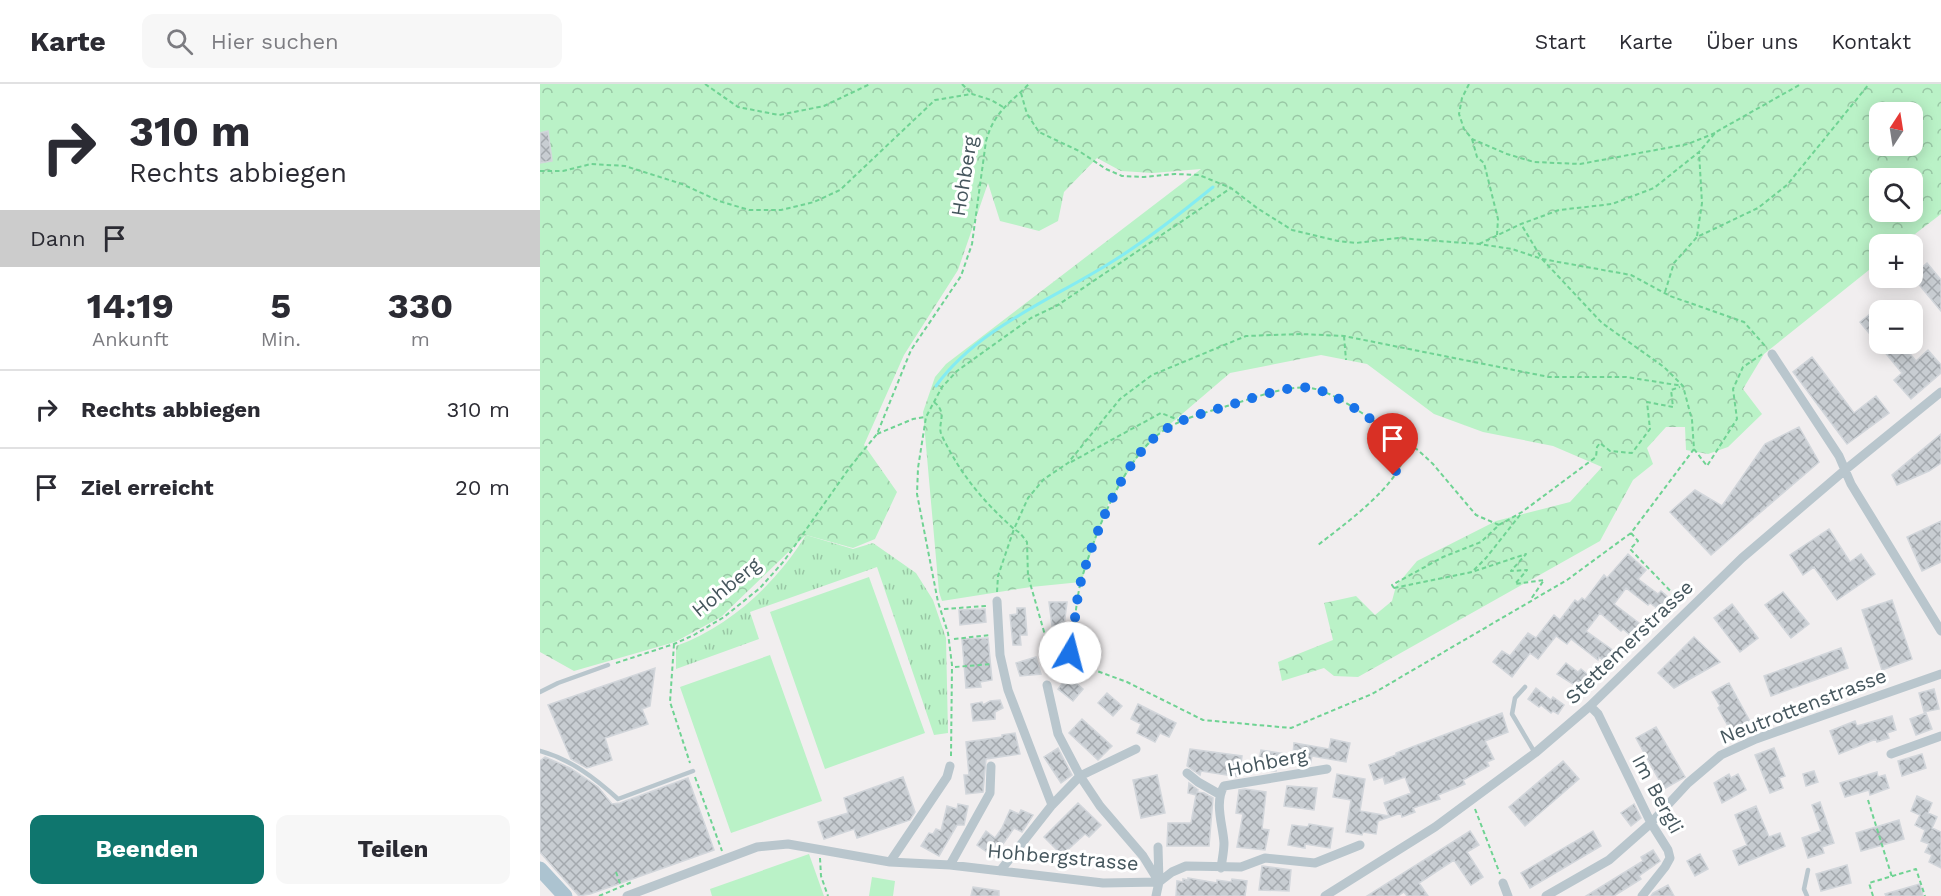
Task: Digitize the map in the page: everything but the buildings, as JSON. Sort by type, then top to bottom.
[{"type":"main road","points":[[540,869],[565,896]]},
{"type":"street","points":[[1770,352],[1839,456],[1851,484],[1941,631]]},
{"type":"street","name":"Stettemerstrasse","points":[[1325,896],[1435,827],[1535,753],[1590,706],[1742,558],[1941,392]]},
{"type":"street","points":[[995,603],[1000,655],[1008,690],[1052,805]]},
{"type":"street","name":"Neutrottenstrasse","points":[[1546,896],[1609,860],[1651,823],[1688,783],[1721,756],[1756,739],[1941,674]]},
{"type":"street","points":[[1047,686],[1058,734],[1080,776],[1100,806],[1143,856],[1159,882]]},
{"type":"street","name":"Im Bergli","points":[[1590,706],[1598,714],[1651,823],[1668,850],[1670,858],[1665,867],[1642,896]]},
{"type":"street","points":[[1892,754],[1941,736]]},
{"type":"street","points":[[1000,871],[1052,805],[1080,776],[1136,749]]},
{"type":"street","points":[[890,862],[947,777],[950,766]]},
{"type":"street","name":"Hohbergstrasse","points":[[950,865],[990,793],[991,766]]},
{"type":"street","name":"Hohberg","points":[[1221,868],[1224,844],[1220,824],[1219,794],[1224,786],[1327,769]]},
{"type":"street","points":[[1187,773],[1198,783],[1219,794]]},
{"type":"street","name":"Hohbergstrasse","points":[[627,896],[757,847],[788,844],[890,862],[950,865],[1102,883],[1159,882],[1156,896]]},
{"type":"street","points":[[1159,882],[1172,872],[1186,866],[1241,867],[1264,858],[1315,863],[1360,845]]},
{"type":"street","points":[[1158,847],[1159,882]]},
{"type":"street","points":[[1503,883],[1508,896]]},
{"type":"lane","points":[[540,692],[608,665]]},
{"type":"lane","points":[[1525,687],[1515,698],[1512,714],[1535,753]]},
{"type":"lane","points":[[540,750],[595,778],[618,799],[693,771]]},
{"type":"lane","points":[[1807,896],[1804,889],[1808,870]]},
{"type":"path","points":[[705,84],[738,107],[779,115],[824,106],[870,84]]},
{"type":"path","points":[[962,84],[972,93],[1003,107]]},
{"type":"path","name":"Hohberg","points":[[608,665],[674,644],[694,635],[724,617],[760,588],[784,561],[849,467],[877,434],[911,350],[960,276],[972,244],[986,141],[991,125],[1003,107],[1029,84]]},
{"type":"path","points":[[1469,84],[1461,98],[1459,114],[1464,129],[1472,139],[1477,157],[1484,163],[1498,219],[1497,235]]},
{"type":"path","points":[[1472,139],[1507,154],[1534,162],[1580,164],[1688,144],[1716,132],[1801,84]]},
{"type":"path","points":[[1665,292],[1674,263],[1697,237],[1758,208],[1786,185],[1869,84]]},
{"type":"path","points":[[540,171],[563,171],[591,164],[625,166],[682,184],[719,201],[749,210],[781,210],[814,202],[840,190],[935,100],[972,93]]},
{"type":"path","points":[[1020,93],[1027,114],[1039,132],[1079,151],[1106,169],[1122,176],[1198,175],[1231,188],[1292,230],[1356,243],[1398,238],[1479,244],[1512,249],[1542,260],[1631,274],[1670,296],[1744,322],[1770,352],[1743,366],[1733,389],[1737,420],[1707,466],[1694,449],[1692,420],[1683,386],[1664,367],[1602,322],[1542,260],[1521,224]]},
{"type":"path","points":[[1479,244],[1521,224],[1559,210],[1612,204],[1654,189],[1699,152],[1716,132]]},
{"type":"path","points":[[1697,237],[1702,203],[1699,152]]},
{"type":"path","points":[[950,766],[952,665],[948,633],[938,602],[917,494],[918,468],[926,417],[942,387],[966,364],[1031,318],[1058,305],[1231,188]]},
{"type":"path","points":[[1068,463],[1120,399],[1152,375],[1246,336],[1301,334],[1344,336],[1549,377],[1626,377],[1683,386]]},
{"type":"path","points":[[1344,336],[1346,360]]},
{"type":"path","points":[[1530,602],[1544,580],[1515,584],[1527,570],[1511,571],[1526,554],[1472,572],[1394,588],[1392,585],[1443,557],[1481,542],[1499,525],[1522,512],[1596,457],[1600,443],[1610,451],[1632,453],[1650,429],[1647,402],[1672,407],[1671,390],[1683,386]]},
{"type":"path","points":[[1056,656],[1064,657],[1070,653],[1081,582],[1109,502],[1139,455],[1161,432],[1181,421],[1254,398],[1296,388],[1310,387],[1328,392],[1418,450],[1433,464],[1476,515],[1499,525]]},
{"type":"path","points":[[934,402],[939,406],[942,416],[940,433],[967,480],[986,503],[1027,542],[1028,576],[1048,649],[1056,656],[1127,682],[1203,720],[1291,728],[1372,694],[1567,580],[1631,533],[1694,449]]},
{"type":"path","points":[[944,609],[995,603],[998,576],[1014,528],[1028,498],[1044,479],[1068,463],[1161,414],[1181,421]]},
{"type":"path","name":"Hohberg","points":[[877,434],[913,419],[926,417]]},
{"type":"path","points":[[1318,545],[1372,502],[1401,463],[1404,449],[1401,440]]},
{"type":"path","points":[[1472,572],[1522,512]]},
{"type":"path","points":[[1631,533],[1638,541],[1630,549],[1689,610]]},
{"type":"path","points":[[954,639],[996,634]]},
{"type":"path","points":[[674,644],[670,702],[725,859]]},
{"type":"path","points":[[955,668],[998,664]]},
{"type":"path","points":[[1868,800],[1892,877]]},
{"type":"path","points":[[1472,801],[1503,883]]},
{"type":"path","points":[[822,850],[819,860],[821,876],[828,896]]},
{"type":"path","points":[[1873,896],[1869,884],[1916,869],[1925,896]]},
{"type":"path","points":[[616,872],[621,886]]},
{"type":"green space","points":[[540,84],[1941,84],[1941,214],[1915,234],[1869,234],[1869,270],[1764,354],[1743,389],[1762,414],[1728,447],[1708,454],[1686,450],[1685,427],[1666,427],[1647,448],[1653,464],[1633,480],[1600,541],[1358,677],[1334,676],[1324,668],[1282,681],[1278,662],[1333,640],[1324,603],[1356,596],[1375,615],[1392,601],[1396,586],[1417,561],[1496,521],[1570,502],[1602,467],[1553,446],[1483,432],[1434,414],[1367,364],[1321,355],[1230,373],[1161,432],[1139,455],[1109,502],[1081,582],[1031,587],[942,601],[939,592],[923,412],[935,377],[946,364],[1201,169],[1153,173],[1121,171],[1097,158],[1064,192],[1058,221],[1039,231],[1000,221],[988,183],[958,270],[904,355],[864,445],[897,492],[875,539],[853,548],[806,535],[721,617],[675,642],[574,671],[540,652]]},
{"type":"green space","points":[[806,535],[853,549],[873,543],[916,573],[933,600],[946,638],[948,733],[934,735],[877,567],[750,612],[759,639],[676,669],[676,646],[715,627],[750,601],[781,570]]},
{"type":"green space","points":[[869,577],[925,733],[825,769],[770,612]]},
{"type":"green space","points":[[770,655],[822,801],[731,833],[680,687]]},
{"type":"green space","points":[[809,854],[824,896],[712,896],[710,889]]},
{"type":"green space","points":[[872,877],[895,881],[893,896],[869,896]]},
{"type":"waterway","points":[[936,386],[953,366],[994,331],[1123,255],[1213,187]]},
{"type":"route","points":[[1070,653],[1081,582],[1109,502],[1139,455],[1161,432],[1181,421],[1254,398],[1310,387],[1328,392],[1401,440],[1404,456],[1393,475]]}]
